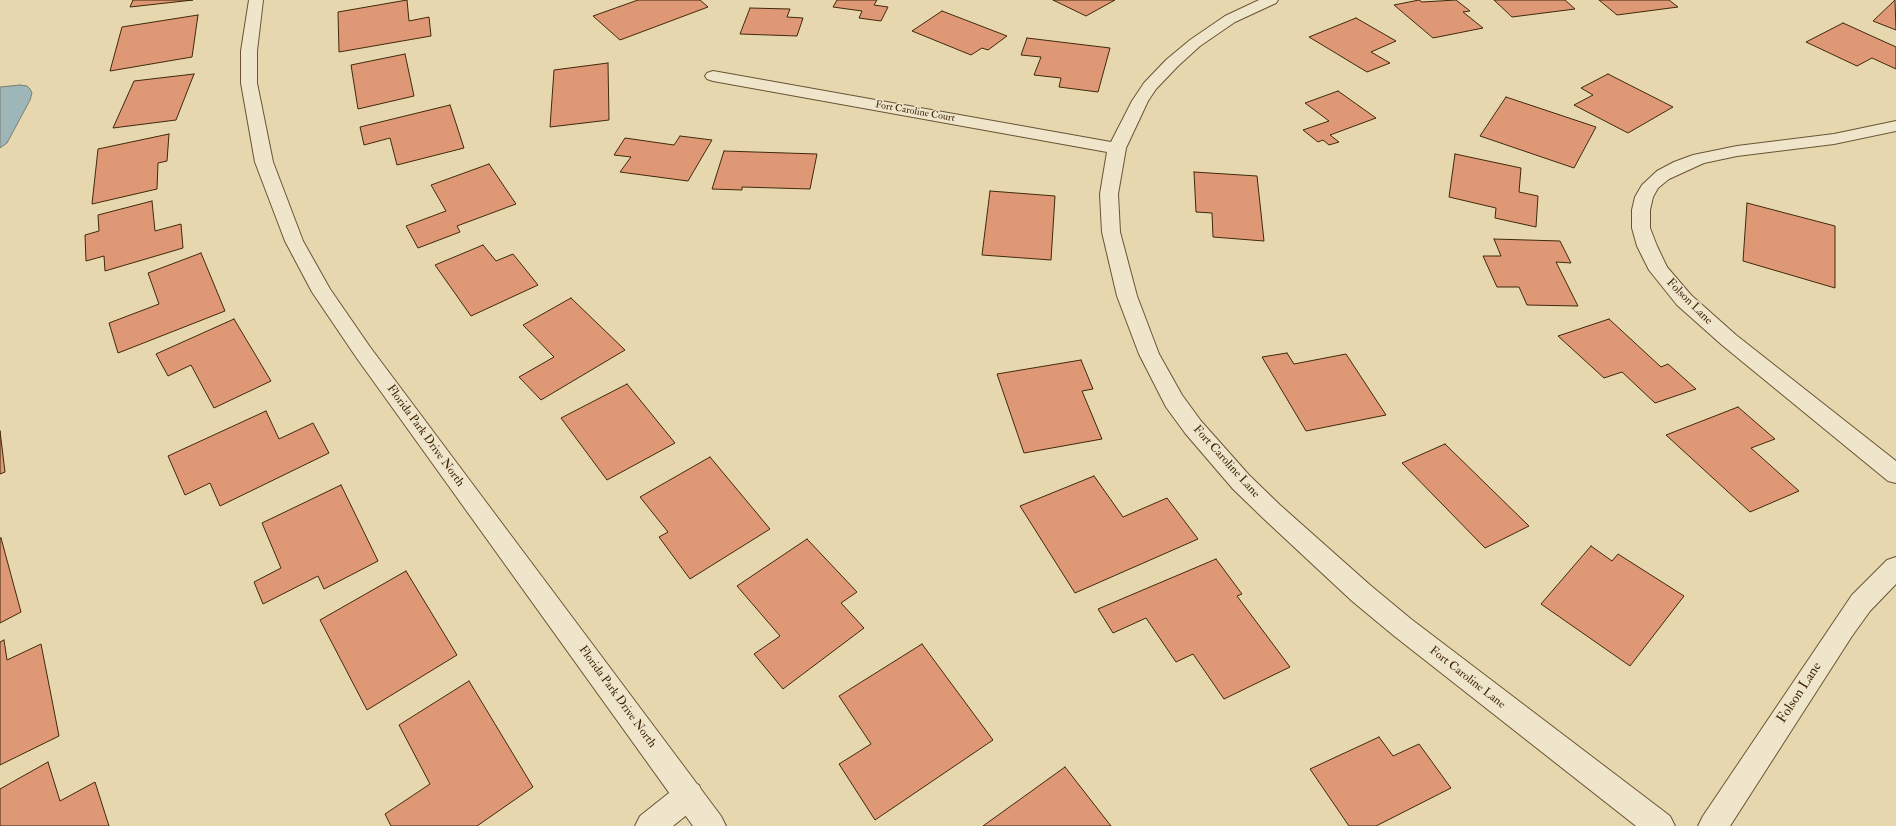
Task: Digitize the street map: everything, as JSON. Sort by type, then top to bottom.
[{"type":"street","name":"Florida Park Drive North","points":[[256,0],[249,50],[249,83],[264,162],[294,241],[322,292],[372,364],[711,826]]},
{"type":"street","name":"Fort Caroline Lane","points":[[1271,0],[1230,19],[1195,43],[1172,62],[1150,86],[1140,101],[1117,148],[1111,179],[1111,232],[1119,271],[1137,326],[1149,354],[1174,401],[1193,426],[1241,482],[1361,593],[1402,627],[1660,826]]},
{"type":"street","name":"Fort Caroline Court","points":[[712,76],[1117,148]]},
{"type":"street","name":"Folson Lane","points":[[1896,126],[1834,139],[1737,151],[1680,166],[1663,175],[1651,185],[1644,197],[1641,210],[1642,228],[1647,246],[1659,270],[1684,300],[1729,340],[1896,474]]},
{"type":"street","name":"Folson Lane","points":[[1713,826],[1843,628],[1861,603],[1896,568]]},
{"type":"street","points":[[650,826],[689,796]]},
{"type":"water","points":[[20,85],[27,86],[30,89],[32,93],[30,100],[7,143],[0,148],[0,87]]},
{"type":"building","points":[[133,0],[193,0],[130,7]]},
{"type":"building","points":[[407,0],[409,21],[429,17],[431,36],[339,52],[338,12]]},
{"type":"building","points":[[638,0],[700,0],[708,7],[620,40],[593,16]]},
{"type":"building","points":[[837,0],[877,0],[874,5],[888,7],[881,21],[859,18],[862,11],[833,7]]},
{"type":"building","points":[[1053,0],[1115,0],[1086,16]]},
{"type":"building","points":[[1419,0],[1422,2],[1456,0],[1470,11],[1463,12],[1483,28],[1433,38],[1394,5]]},
{"type":"building","points":[[1494,0],[1565,0],[1575,9],[1512,17]]},
{"type":"building","points":[[1599,0],[1669,0],[1678,7],[1617,15]]},
{"type":"building","points":[[1895,0],[1896,30],[1873,21]]},
{"type":"building","points":[[750,8],[790,9],[787,17],[803,18],[797,36],[740,34]]},
{"type":"building","points":[[942,11],[1007,36],[988,50],[982,48],[971,55],[912,31]]},
{"type":"building","points":[[198,15],[192,57],[110,71],[122,27]]},
{"type":"building","points":[[1356,18],[1396,41],[1371,52],[1390,63],[1367,72],[1309,37]]},
{"type":"building","points":[[1843,23],[1896,47],[1896,69],[1872,58],[1857,66],[1806,42]]},
{"type":"building","points":[[1027,38],[1110,48],[1098,92],[1059,87],[1061,78],[1034,75],[1041,57],[1021,55]]},
{"type":"building","points":[[405,54],[414,96],[358,109],[351,65]]},
{"type":"building","points":[[608,63],[609,120],[550,127],[554,70]]},
{"type":"building","points":[[194,74],[176,120],[113,128],[134,81]]},
{"type":"building","points":[[1608,74],[1673,107],[1628,133],[1574,105],[1593,95],[1581,88]]},
{"type":"building","points":[[1338,91],[1376,118],[1330,135],[1339,142],[1329,145],[1323,140],[1318,142],[1303,130],[1329,121],[1305,103]]},
{"type":"building","points":[[1506,97],[1596,127],[1574,168],[1480,136]]},
{"type":"building","points":[[450,105],[464,148],[397,165],[390,138],[364,145],[360,127]]},
{"type":"building","points":[[169,134],[167,161],[158,163],[157,189],[92,204],[98,149]]},
{"type":"building","points":[[680,136],[712,140],[688,181],[620,172],[631,157],[614,155],[625,138],[674,145]]},
{"type":"building","points":[[724,151],[817,154],[810,189],[742,187],[742,190],[712,189]]},
{"type":"building","points":[[1455,154],[1521,168],[1519,192],[1538,196],[1536,227],[1495,218],[1496,208],[1449,197]]},
{"type":"building","points":[[489,164],[516,204],[457,226],[460,232],[418,248],[406,226],[446,211],[431,185]]},
{"type":"building","points":[[1194,172],[1257,176],[1264,241],[1213,237],[1212,213],[1196,212]]},
{"type":"building","points":[[990,191],[1055,196],[1051,260],[982,255]]},
{"type":"building","points":[[152,201],[155,231],[181,224],[183,248],[105,271],[104,256],[86,261],[85,235],[99,231],[98,215]]},
{"type":"building","points":[[1747,203],[1835,226],[1835,288],[1743,261]]},
{"type":"building","points":[[1494,239],[1560,241],[1571,263],[1556,262],[1578,306],[1527,305],[1519,287],[1497,287],[1483,256],[1501,256]]},
{"type":"building","points":[[483,245],[496,261],[513,254],[538,285],[471,316],[435,265]]},
{"type":"building","points":[[201,253],[225,311],[118,353],[109,323],[159,304],[148,273]]},
{"type":"building","points":[[571,298],[625,350],[541,400],[519,377],[554,357],[523,325]]},
{"type":"building","points":[[234,319],[271,381],[214,408],[191,365],[168,376],[156,354]]},
{"type":"building","points":[[1609,319],[1661,367],[1668,364],[1696,389],[1655,403],[1622,372],[1604,378],[1558,336]]},
{"type":"building","points":[[1287,353],[1294,364],[1346,354],[1386,415],[1306,431],[1262,357]]},
{"type":"building","points":[[1081,360],[1093,389],[1082,391],[1102,439],[1024,453],[997,374]]},
{"type":"building","points":[[627,384],[675,443],[607,480],[561,418]]},
{"type":"building","points":[[1738,407],[1775,439],[1751,448],[1799,491],[1750,512],[1666,435]]},
{"type":"building","points":[[266,411],[279,439],[313,423],[329,453],[220,506],[210,483],[185,495],[168,456]]},
{"type":"building","points":[[0,431],[5,472],[0,474]]},
{"type":"building","points":[[1445,444],[1529,526],[1485,548],[1402,463]]},
{"type":"building","points":[[710,457],[770,529],[690,579],[659,537],[668,532],[640,497]]},
{"type":"building","points":[[1094,476],[1123,517],[1167,498],[1198,539],[1075,593],[1020,506]]},
{"type":"building","points":[[341,485],[378,561],[324,589],[318,576],[263,604],[254,582],[281,568],[262,523]]},
{"type":"building","points":[[0,538],[21,612],[0,623]]},
{"type":"building","points":[[807,539],[857,592],[841,603],[864,628],[783,689],[754,654],[780,636],[737,586]]},
{"type":"building","points":[[1591,546],[1612,561],[1618,554],[1684,596],[1630,666],[1541,604]]},
{"type":"building","points":[[1216,559],[1242,594],[1237,596],[1290,667],[1224,699],[1193,654],[1176,662],[1146,618],[1113,633],[1098,609]]},
{"type":"building","points":[[406,571],[457,655],[367,710],[320,620]]},
{"type":"building","points":[[4,640],[7,660],[41,644],[59,736],[0,765],[0,642]]},
{"type":"building","points":[[922,644],[993,740],[875,820],[839,764],[871,744],[839,696]]},
{"type":"building","points":[[469,681],[533,787],[477,826],[391,826],[385,814],[430,784],[399,725]]},
{"type":"building","points":[[1379,737],[1393,756],[1419,744],[1451,788],[1376,826],[1349,826],[1310,769]]},
{"type":"building","points":[[48,762],[60,801],[95,782],[109,826],[0,826],[0,789]]},
{"type":"building","points":[[1065,767],[1111,826],[983,826]]}]
